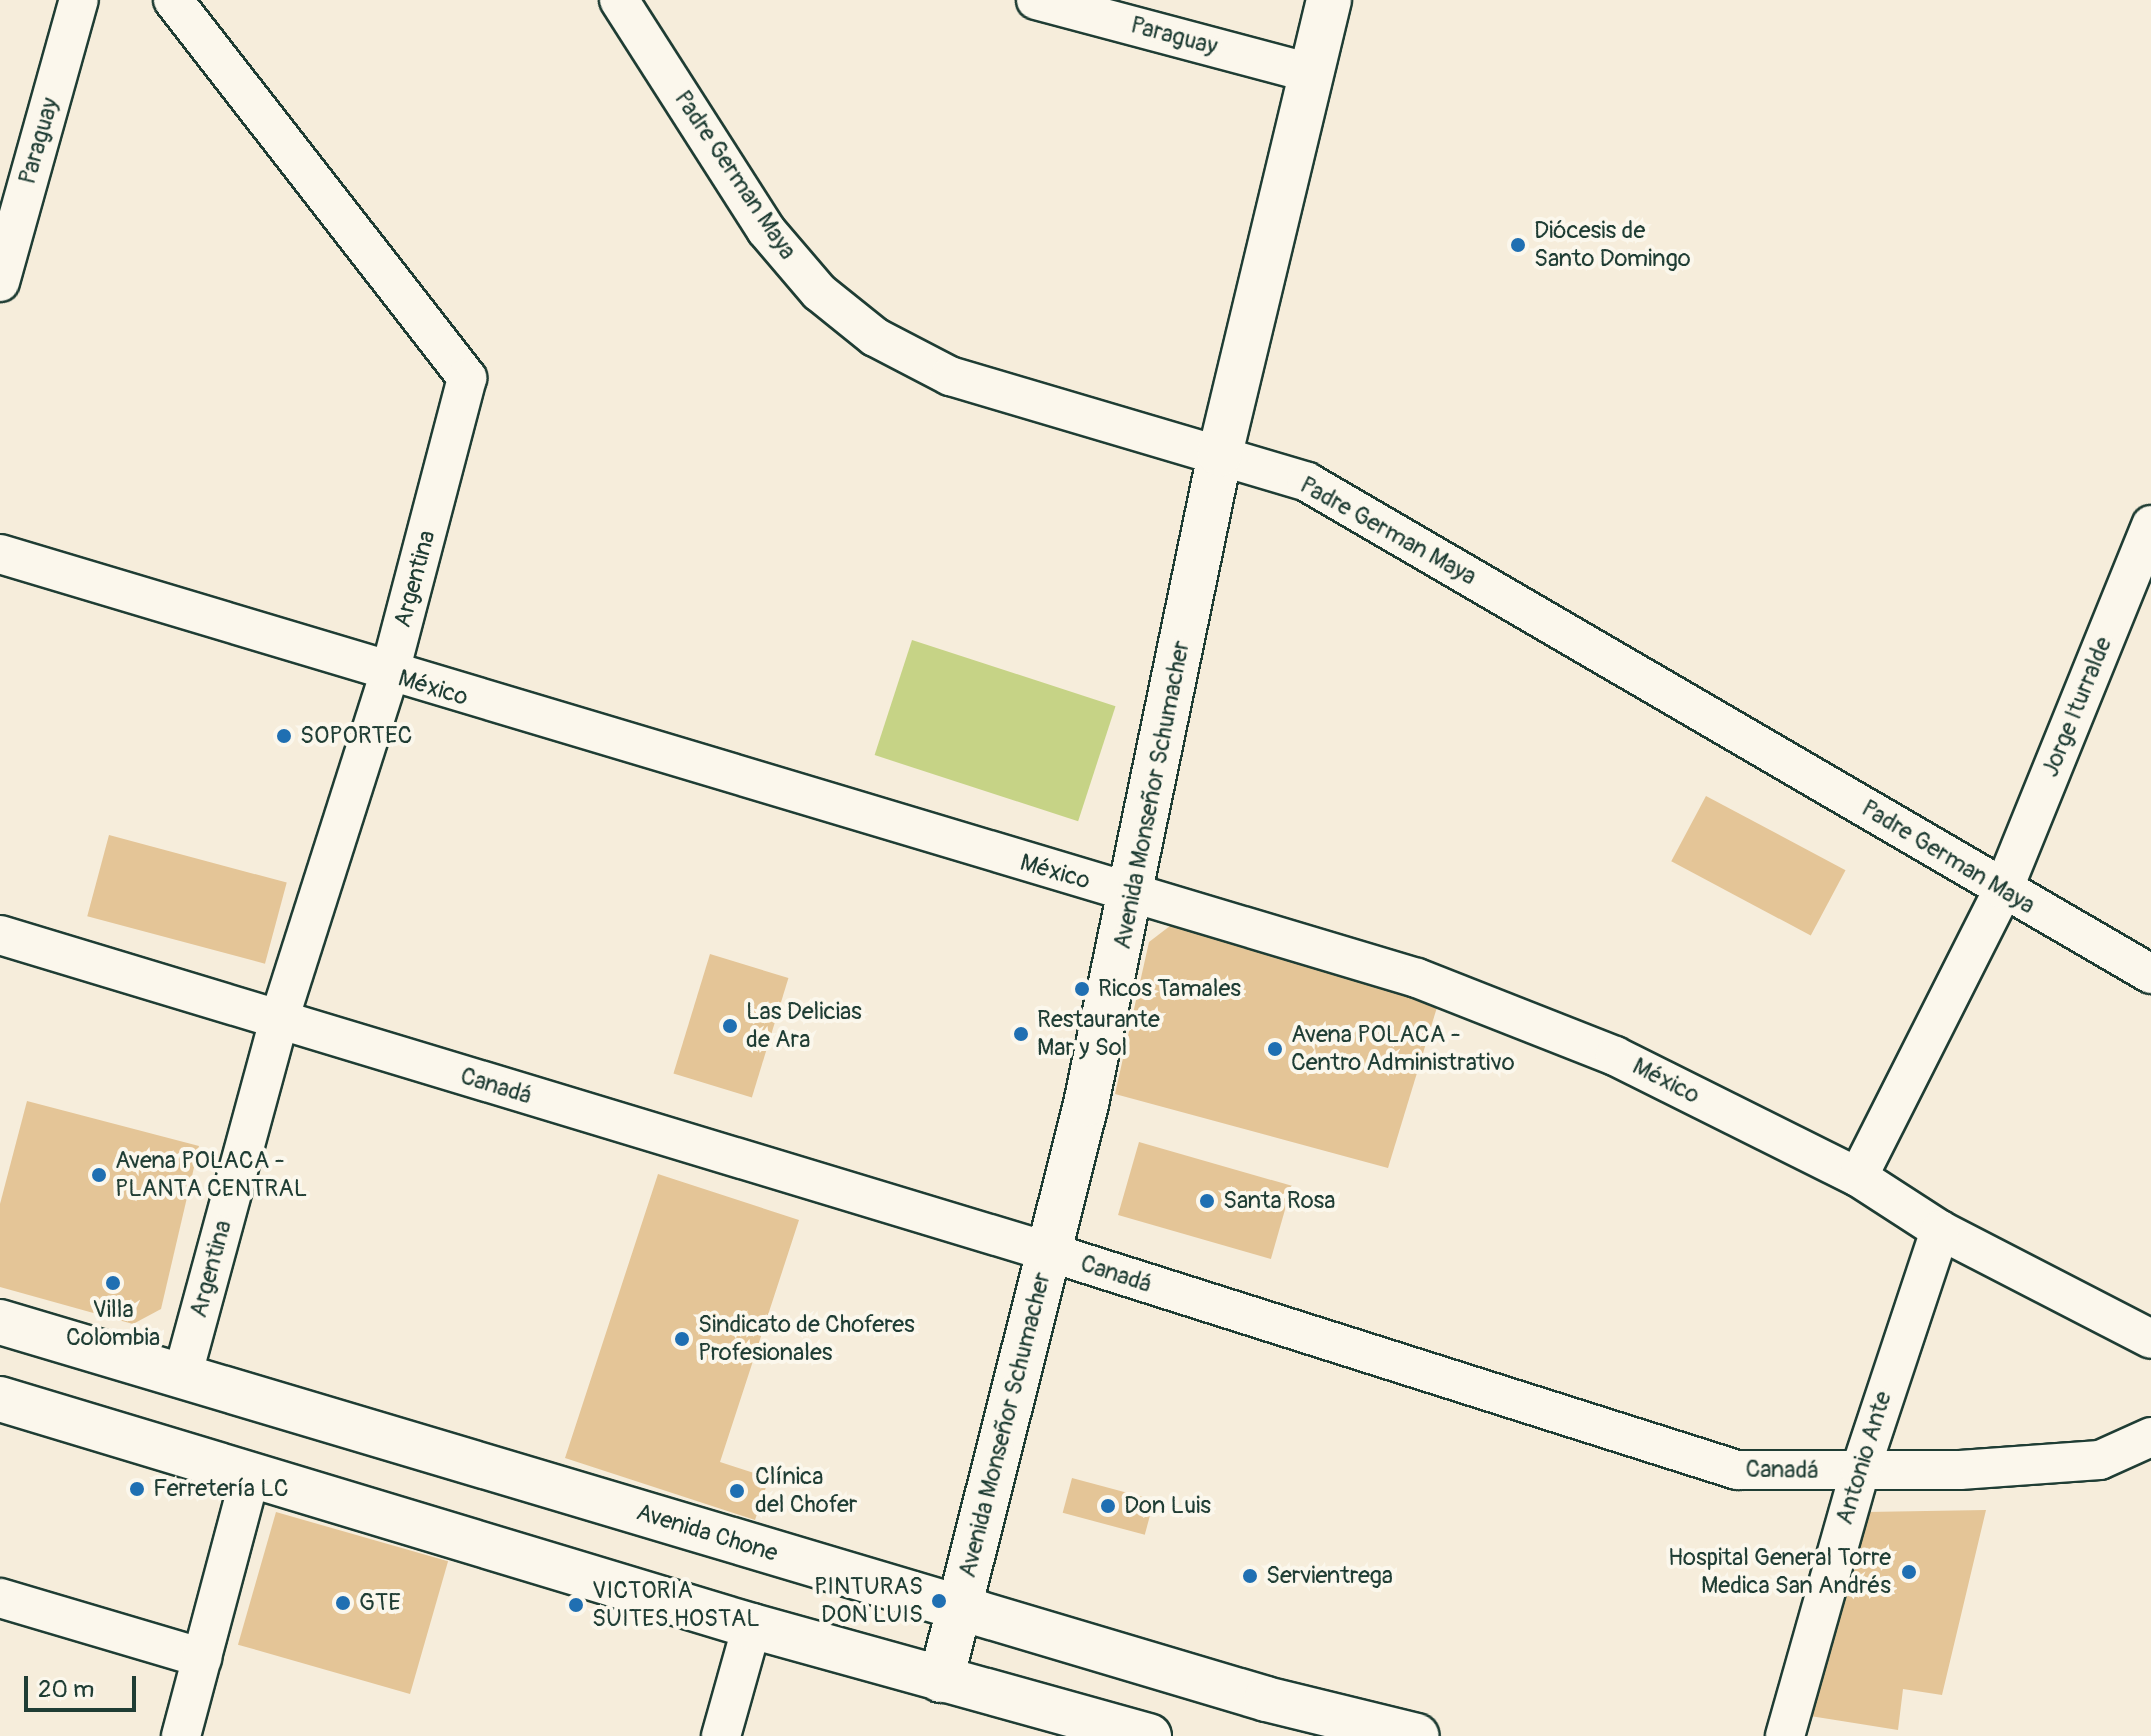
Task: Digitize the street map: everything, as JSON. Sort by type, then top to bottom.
[{"type":"main road","name":"Avenida Monseñor Schumacher","points":[[941,1680],[1049,1252],[1135,888],[1220,454],[1329,0]]},
{"type":"main road","name":"Avenida Chone","points":[[0,1322],[958,1608],[1417,1736]]},
{"type":"main road","points":[[0,1399],[752,1626],[1149,1736]]},
{"type":"street","name":"Paraguay","points":[[0,282],[79,0]]},
{"type":"street","name":"Argentina","points":[[173,0],[467,378],[389,675],[279,1020],[182,1376]]},
{"type":"street","name":"Padre German Maya","points":[[619,0],[766,230],[819,292],[875,337],[950,376],[1307,482],[2151,974]]},
{"type":"street","name":"Paraguay","points":[[1036,0],[1311,73]]},
{"type":"street","name":"Jorge Iturralde","points":[[2003,890],[2151,525]]},
{"type":"street","name":"México","points":[[0,554],[389,675],[1095,885],[1135,888],[1417,978],[1615,1056],[1858,1177],[1940,1230],[2151,1339]]},
{"type":"street","points":[[1858,1177],[2003,890]]},
{"type":"street","name":"Canadá","points":[[0,935],[1049,1252],[1737,1470],[1860,1471],[2100,1460],[2151,1437]]},
{"type":"street","name":"Antonio Ante","points":[[1785,1736],[1860,1471],[1940,1230]]},
{"type":"street","points":[[181,1736],[250,1476]]},
{"type":"street","points":[[0,1598],[202,1658]]},
{"type":"street","points":[[721,1736],[752,1626]]},
{"type":"green space","points":[[912,640],[1116,706],[1078,821],[875,755]]},
{"type":"building","points":[[1706,796],[1846,870],[1811,936],[1671,861]]},
{"type":"building","points":[[109,835],[287,883],[265,964],[87,916]]},
{"type":"building","name":"Avena POLACA - Centro Administrativo","points":[[1183,916],[1438,1004],[1388,1168],[1115,1094],[1149,942]]},
{"type":"building","name":"Las Delicias de Ara","points":[[710,954],[788,978],[752,1098],[673,1074]]},
{"type":"building","name":"Avena POLACA - PLANTA CENTRAL","points":[[27,1101],[199,1146],[161,1309],[133,1324],[0,1287],[0,1204]]},
{"type":"building","name":"Santa Rosa","points":[[1139,1142],[1292,1186],[1271,1259],[1118,1215]]},
{"type":"building","name":"Sindicato de Choferes Profesionales","points":[[658,1174],[799,1220],[720,1462],[769,1478],[755,1520],[565,1458]]},
{"type":"building","name":"Don Luis","points":[[1072,1478],[1154,1500],[1145,1535],[1063,1513]]},
{"type":"building","name":"Hospital General Torre Medica San Andrés","points":[[1986,1510],[1942,1695],[1903,1689],[1898,1730],[1804,1715],[1866,1512]]},
{"type":"building","name":"GTE","points":[[276,1512],[448,1561],[410,1694],[238,1645]]},
{"type":"place","name":"Diócesis de Santo Domingo","points":[[1518,245]]},
{"type":"place","name":"SOPORTEC","points":[[284,736]]},
{"type":"place","name":"Ricos Tamales","points":[[1082,989]]},
{"type":"place","name":"Las Delicias de Ara","points":[[730,1026]]},
{"type":"place","name":"Restaurante Mar y Sol","points":[[1021,1034]]},
{"type":"place","name":"Avena POLACA - Centro Administrativo","points":[[1275,1049]]},
{"type":"place","name":"Avena POLACA - PLANTA CENTRAL","points":[[99,1175]]},
{"type":"place","name":"Santa Rosa","points":[[1207,1201]]},
{"type":"place","name":"Villa Colombia","points":[[113,1283]]},
{"type":"place","name":"Sindicato de Choferes Profesionales","points":[[682,1339]]},
{"type":"place","name":"Ferretería LC","points":[[137,1489]]},
{"type":"place","name":"Clínica del Chofer","points":[[737,1491]]},
{"type":"place","name":"Don Luis","points":[[1108,1506]]},
{"type":"place","name":"Hospital General Torre Medica San Andrés","points":[[1909,1572]]},
{"type":"place","name":"Servientrega","points":[[1250,1576]]},
{"type":"place","name":"PINTURAS DON LUIS","points":[[939,1601]]},
{"type":"place","name":"GTE","points":[[343,1603]]},
{"type":"place","name":"VICTORIA SUITES HOSTAL","points":[[576,1605]]}]
